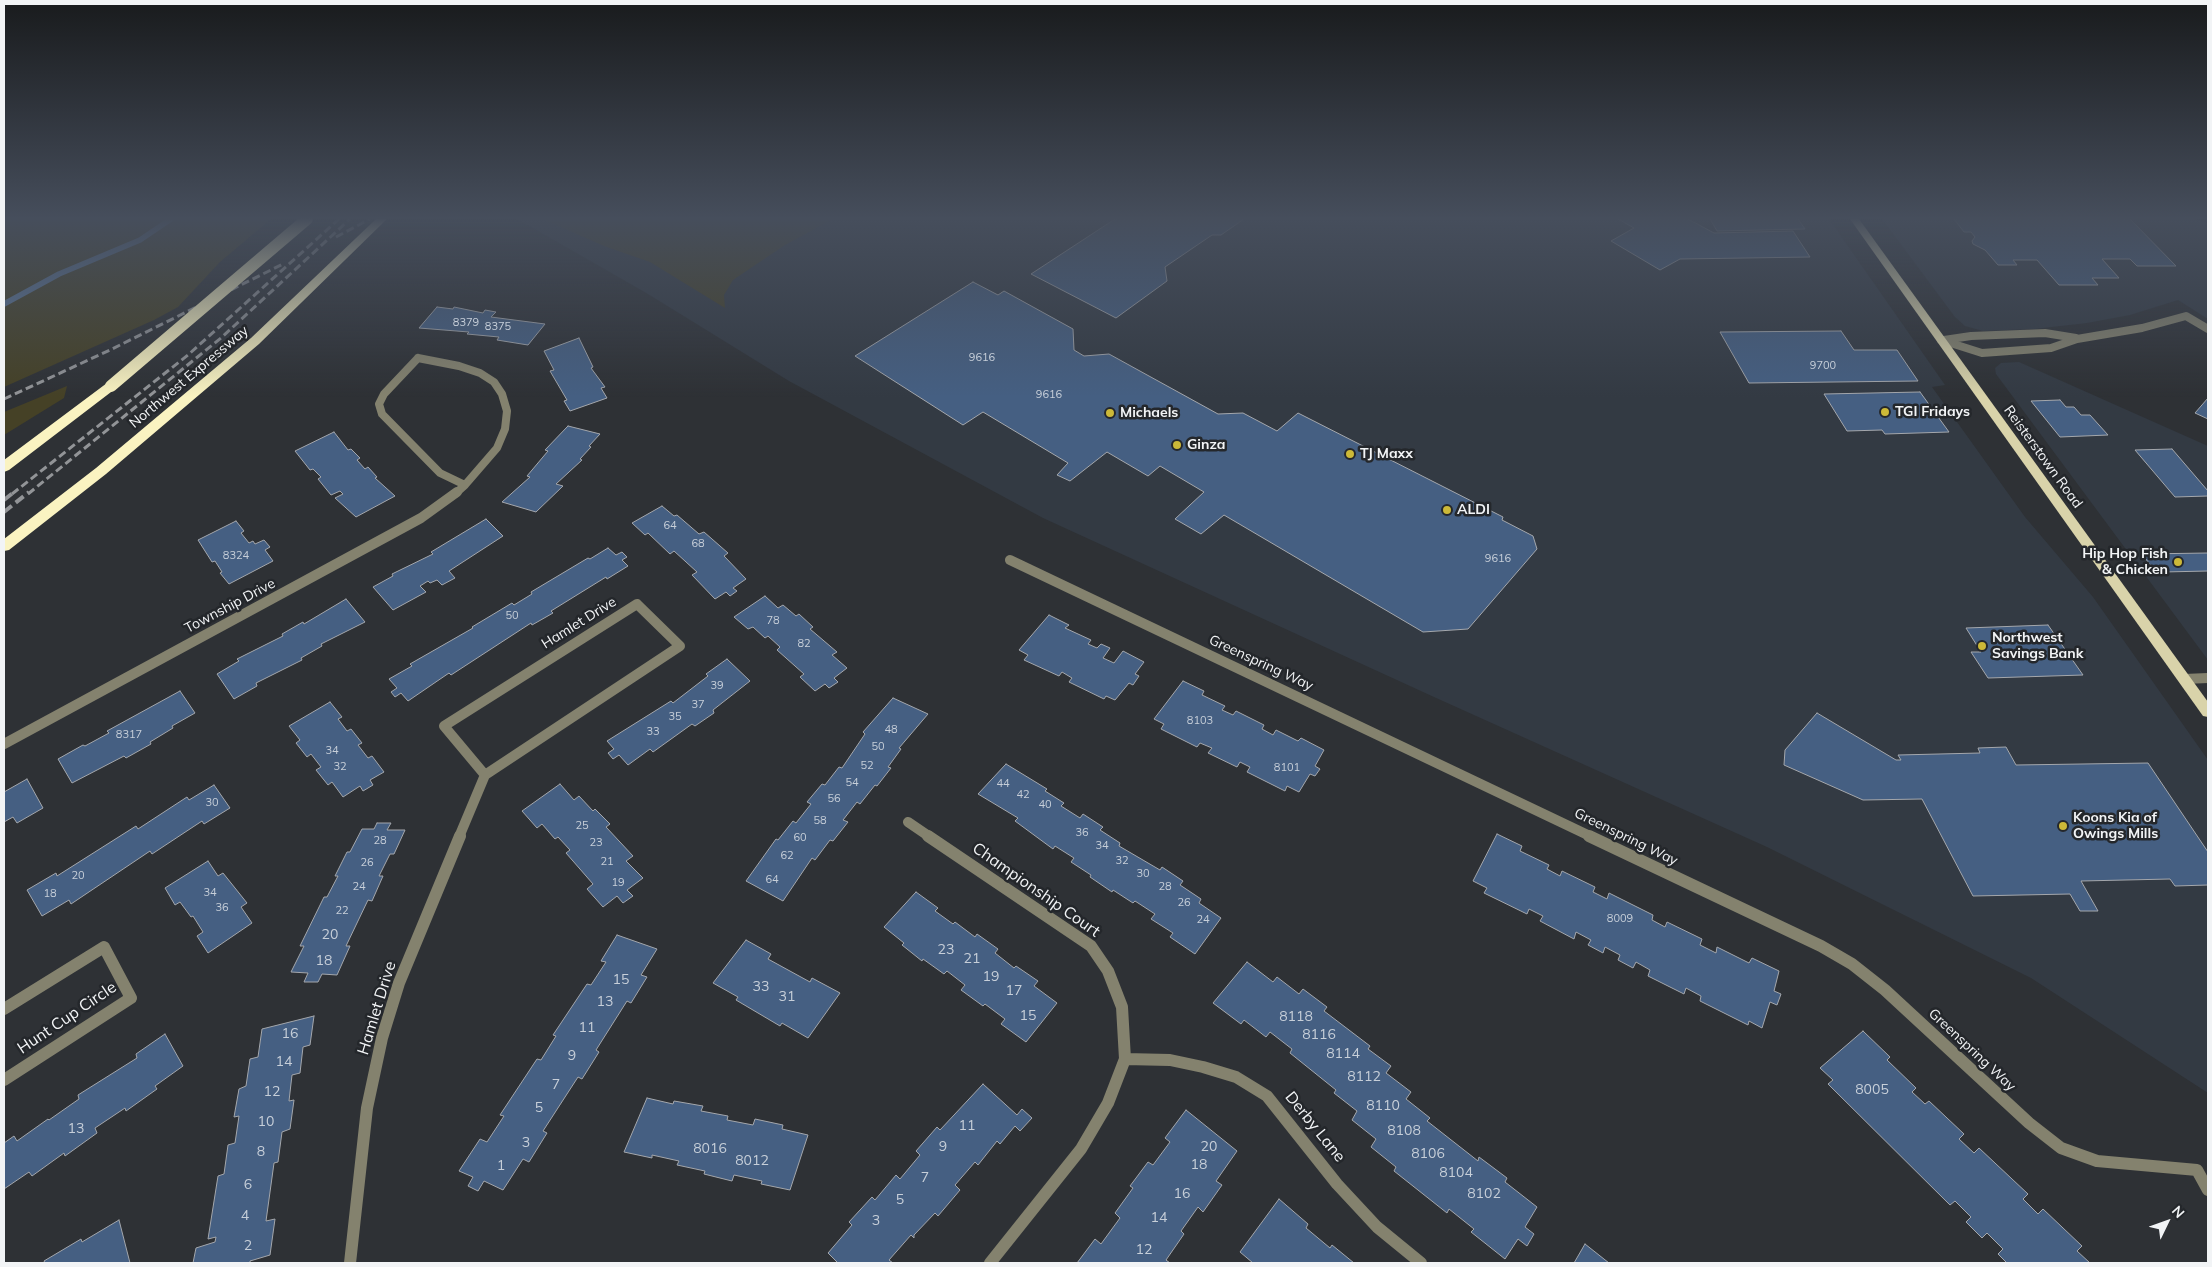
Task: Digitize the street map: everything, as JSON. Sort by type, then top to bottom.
[{"type":"highway","points":[[4,467],[111,386],[238,278]]},
{"type":"highway","name":"Northwest Expressway","points":[[4,546],[101,472],[255,341],[323,278]]},
{"type":"main road","name":"Reisterstown Road","points":[[1896,278],[2208,712]]},
{"type":"street","points":[[1940,340],[1982,353],[2051,348],[2077,339],[2142,328],[2186,316],[2208,329]]},
{"type":"street","points":[[1940,340],[1971,336],[2045,332],[2077,339]]},
{"type":"street","name":"Township Drive","points":[[4,744],[421,518],[447,501],[465,485],[500,442],[507,411],[502,394],[494,382],[480,373],[459,366],[418,358],[384,394],[379,404],[382,414],[440,473],[465,485]]},
{"type":"street","name":"Greenspring Way","points":[[1010,560],[1821,946],[1852,964],[1885,990],[2029,1123],[2061,1148],[2097,1161],[2197,1170],[2208,1190]]},
{"type":"street","name":"Hamlet Drive","points":[[350,1263],[367,1108],[382,1038],[399,983],[485,775],[680,646],[637,604],[444,726],[485,775]]},
{"type":"street","points":[[2184,679],[2208,678]]},
{"type":"street","name":"Championship Court","points":[[908,822],[1091,946],[1108,971],[1122,1007],[1125,1059],[1108,1104],[1082,1149],[990,1263]]},
{"type":"street","name":"Hunt Cup Circle","points":[[4,1009],[104,947],[131,998],[4,1080]]},
{"type":"street","name":"Derby Lane","points":[[1125,1059],[1170,1060],[1203,1067],[1236,1078],[1267,1096],[1350,1198],[1377,1227],[1421,1263]]},
{"type":"shaded area","points":[[4,278],[205,278],[178,307],[154,320],[4,387]]},
{"type":"shaded area","points":[[620,278],[1870,278],[1945,385],[1932,387],[2025,517],[2093,597],[2208,760],[2208,1093],[2031,978],[1767,847],[1043,518],[789,381]]},
{"type":"shaded area","points":[[676,278],[736,278],[724,295],[725,308]]},
{"type":"shaded area","points":[[1926,278],[2208,278],[2208,319],[2178,300],[2130,315],[2087,323],[2034,329],[1983,331],[1965,326],[1955,317]]},
{"type":"shaded area","points":[[2019,362],[2208,446],[2208,660],[1996,374],[1995,368],[2001,363]]},
{"type":"shaded area","points":[[67,386],[64,398],[4,435],[4,412]]},
{"type":"building","points":[[1039,278],[1167,278],[1167,281],[1116,318]]},
{"type":"building","points":[[2053,278],[2092,278],[2098,285],[2059,285]]},
{"type":"building","points":[[973,282],[998,295],[1004,291],[1073,329],[1074,350],[1084,356],[1109,354],[1218,414],[1243,413],[1277,431],[1298,413],[1503,517],[1502,520],[1533,536],[1537,549],[1468,629],[1423,632],[1224,515],[1201,534],[1175,519],[1204,492],[1160,466],[1148,476],[1107,452],[1070,481],[1057,475],[1068,463],[983,412],[963,425],[855,356]]},
{"type":"building","points":[[437,307],[453,309],[454,307],[483,313],[485,310],[496,312],[491,317],[545,324],[528,345],[497,340],[499,337],[467,334],[469,332],[419,328]]},
{"type":"building","points":[[1841,331],[1854,350],[1897,350],[1918,381],[1749,383],[1720,332]]},
{"type":"building","points":[[579,338],[593,367],[591,368],[605,387],[601,388],[607,398],[570,411],[564,401],[567,400],[550,371],[554,370],[544,351]]},
{"type":"building","name":"TGI Fridays","points":[[1920,392],[1949,432],[1885,434],[1882,430],[1847,431],[1824,394]]},
{"type":"building","points":[[2208,398],[2208,419],[2195,413]]},
{"type":"building","points":[[2060,400],[2066,407],[2074,407],[2081,415],[2090,415],[2108,435],[2060,437],[2031,401]]},
{"type":"building","points":[[568,426],[600,434],[580,459],[582,460],[556,484],[563,486],[536,512],[502,502],[530,477],[527,476],[548,451],[545,450]]},
{"type":"building","points":[[334,432],[348,450],[351,449],[360,458],[357,460],[365,469],[368,467],[377,477],[375,478],[395,496],[356,517],[335,498],[343,494],[340,491],[331,495],[318,479],[321,477],[313,469],[310,470],[295,451]]},
{"type":"building","points":[[2172,449],[2208,491],[2208,496],[2175,497],[2135,450]]},
{"type":"building","points":[[662,506],[674,516],[677,515],[699,534],[704,532],[728,553],[724,556],[746,579],[733,588],[737,591],[730,596],[726,592],[715,599],[692,575],[697,572],[674,551],[670,554],[648,533],[645,535],[632,523]]},
{"type":"building","points":[[486,519],[503,536],[449,571],[455,578],[442,585],[437,580],[430,583],[428,581],[420,586],[426,592],[393,610],[373,587],[393,576],[392,574],[433,554],[431,552]]},
{"type":"building","points":[[236,521],[244,531],[241,533],[249,543],[253,541],[255,544],[264,540],[270,547],[265,550],[273,561],[229,584],[220,573],[222,572],[215,561],[212,562],[198,540]]},
{"type":"building","points":[[608,548],[616,555],[622,552],[627,557],[622,560],[628,566],[607,579],[606,577],[551,611],[553,613],[532,625],[531,623],[451,675],[449,673],[408,701],[401,693],[395,697],[391,692],[397,688],[389,679],[412,666],[410,664],[512,603],[514,605],[532,594],[531,592]]},
{"type":"building","name":"Hip Hop Fish & Chicken","points":[[2208,553],[2208,571],[2163,572],[2155,571],[2142,554]]},
{"type":"building","points":[[765,596],[778,608],[783,605],[796,616],[799,614],[813,627],[810,629],[837,652],[832,655],[847,668],[834,678],[838,682],[829,688],[825,684],[815,691],[800,677],[804,674],[777,650],[780,647],[768,636],[765,638],[753,627],[748,629],[734,617]]},
{"type":"building","points":[[346,599],[365,622],[321,644],[322,646],[301,658],[302,660],[256,683],[257,686],[234,699],[217,674],[239,661],[237,659],[283,636],[282,634],[303,622],[304,624]]},
{"type":"building","points":[[1049,615],[1069,625],[1065,628],[1091,640],[1088,644],[1097,648],[1101,644],[1110,648],[1103,658],[1114,663],[1123,651],[1144,662],[1135,674],[1139,676],[1133,685],[1129,683],[1115,700],[1106,696],[1104,699],[1069,682],[1072,678],[1062,672],[1059,676],[1024,660],[1028,655],[1019,650]]},
{"type":"building","points":[[2048,625],[2083,675],[1988,678],[1971,652],[1981,652],[1966,628]]},
{"type":"building","points":[[727,659],[750,681],[713,710],[714,713],[695,726],[692,724],[653,752],[650,749],[628,765],[619,755],[613,759],[608,753],[614,749],[607,741],[671,701],[673,703],[708,676],[706,674]]},
{"type":"building","points":[[1183,681],[1204,691],[1202,695],[1225,706],[1222,710],[1233,715],[1236,711],[1264,725],[1262,729],[1273,735],[1276,730],[1298,741],[1301,738],[1324,750],[1315,766],[1320,769],[1315,776],[1310,774],[1299,792],[1287,786],[1285,791],[1247,772],[1250,767],[1240,762],[1237,767],[1208,753],[1212,748],[1200,743],[1197,747],[1161,729],[1164,724],[1154,719]]},
{"type":"building","points":[[180,691],[195,713],[172,726],[173,728],[150,742],[151,744],[72,783],[58,759],[109,733],[107,731]]},
{"type":"building","points":[[893,698],[928,714],[899,748],[901,749],[888,767],[891,768],[877,786],[875,785],[860,804],[857,802],[843,820],[848,822],[833,841],[830,840],[815,860],[812,858],[783,901],[746,881],[776,839],[778,840],[793,821],[796,823],[811,804],[807,802],[822,784],[825,785],[839,767],[842,768],[865,734],[863,732]]},
{"type":"building","points":[[330,702],[342,717],[338,719],[347,731],[351,729],[362,743],[358,745],[368,758],[372,756],[384,772],[370,780],[373,785],[363,791],[360,786],[343,797],[332,782],[328,785],[316,770],[321,767],[311,754],[307,757],[296,743],[300,740],[289,726]]},
{"type":"building","name":"Koons Kia of Owings Mills","points":[[1817,713],[1896,760],[1901,760],[1898,755],[1980,753],[1978,748],[2006,747],[2016,765],[2148,763],[2208,852],[2208,885],[2175,886],[2170,879],[2081,881],[2098,911],[2080,911],[2070,894],[1973,896],[1922,799],[1863,800],[1784,765],[1785,750]]},
{"type":"building","points":[[1006,764],[1047,789],[1045,791],[1064,803],[1061,806],[1080,818],[1083,814],[1103,827],[1100,830],[1120,843],[1119,846],[1160,870],[1162,867],[1183,881],[1180,885],[1201,899],[1199,903],[1221,918],[1195,954],[1170,937],[1173,933],[1151,919],[1155,914],[1135,901],[1133,903],[1113,890],[1112,892],[1071,862],[1074,858],[1055,846],[1053,849],[1015,821],[1018,818],[978,794]]},
{"type":"building","points":[[27,779],[43,808],[17,823],[13,817],[4,822],[4,792]]},
{"type":"building","points":[[560,784],[574,800],[579,796],[593,811],[595,809],[610,824],[606,827],[633,856],[626,861],[643,878],[627,890],[633,896],[623,903],[617,896],[603,907],[587,889],[593,884],[566,853],[570,850],[558,837],[555,839],[542,824],[537,828],[522,811]]},
{"type":"building","points":[[214,785],[230,808],[204,824],[202,821],[152,854],[150,851],[71,904],[69,900],[42,916],[27,890],[56,873],[57,876],[136,826],[138,829],[187,797],[189,800]]},
{"type":"building","points":[[377,823],[391,823],[387,830],[405,830],[394,854],[390,854],[379,876],[383,876],[372,901],[368,900],[346,946],[350,946],[337,975],[322,974],[318,982],[304,982],[308,973],[291,972],[304,946],[300,946],[324,897],[327,897],[338,876],[335,876],[347,852],[350,852],[362,829],[374,829]]},
{"type":"building","points":[[1497,834],[1522,846],[1520,851],[1549,865],[1547,869],[1560,876],[1562,871],[1595,887],[1593,892],[1607,899],[1609,893],[1653,915],[1652,920],[1665,927],[1667,922],[1702,939],[1700,945],[1716,953],[1717,947],[1749,963],[1752,958],[1779,971],[1774,991],[1781,994],[1777,1005],[1770,1002],[1762,1028],[1749,1021],[1748,1025],[1700,1001],[1701,996],[1686,988],[1684,994],[1648,976],[1650,970],[1636,962],[1633,968],[1618,960],[1620,955],[1605,947],[1603,953],[1588,945],[1591,940],[1576,932],[1574,939],[1540,921],[1543,916],[1529,909],[1527,914],[1484,893],[1487,888],[1473,881]]},
{"type":"building","points":[[208,861],[218,876],[223,873],[247,903],[241,907],[252,923],[208,953],[197,936],[203,932],[193,916],[191,917],[180,902],[175,905],[165,888]]},
{"type":"building","points":[[916,892],[938,908],[935,911],[953,924],[955,922],[975,937],[977,934],[998,949],[995,953],[1014,968],[1016,966],[1038,981],[1034,986],[1057,1003],[1026,1042],[1001,1024],[1005,1019],[985,1004],[983,1006],[961,990],[965,985],[947,971],[944,974],[923,959],[922,961],[884,927]]},
{"type":"building","points":[[617,935],[657,949],[641,975],[647,977],[631,1003],[627,1001],[596,1050],[599,1052],[582,1079],[578,1077],[543,1131],[547,1133],[529,1162],[523,1159],[503,1190],[484,1181],[478,1191],[468,1186],[473,1177],[459,1171],[480,1139],[487,1142],[504,1116],[500,1115],[537,1059],[541,1060],[556,1036],[553,1035],[587,984],[591,985],[606,962],[601,961]]},
{"type":"building","points":[[746,940],[771,954],[768,959],[810,982],[812,978],[840,993],[808,1038],[782,1023],[780,1026],[736,1000],[738,997],[713,983]]},
{"type":"building","points":[[1247,962],[1273,982],[1277,977],[1299,994],[1303,989],[1327,1007],[1324,1011],[1370,1046],[1368,1049],[1391,1066],[1386,1073],[1411,1092],[1406,1099],[1430,1118],[1427,1121],[1478,1161],[1479,1157],[1507,1178],[1505,1182],[1537,1207],[1525,1227],[1534,1234],[1527,1246],[1518,1239],[1505,1259],[1471,1232],[1474,1229],[1449,1209],[1447,1213],[1394,1171],[1396,1167],[1371,1147],[1376,1139],[1352,1120],[1357,1111],[1334,1093],[1336,1090],[1290,1053],[1292,1049],[1270,1032],[1266,1037],[1244,1020],[1241,1024],[1213,1003]]},
{"type":"building","points":[[314,1016],[310,1045],[303,1047],[300,1073],[292,1075],[289,1101],[294,1100],[290,1129],[282,1132],[278,1162],[274,1163],[266,1221],[275,1219],[270,1255],[250,1261],[250,1263],[193,1263],[196,1248],[215,1242],[216,1237],[208,1239],[218,1176],[224,1174],[228,1145],[235,1143],[239,1116],[234,1117],[239,1089],[246,1086],[250,1059],[258,1057],[262,1029]]},
{"type":"building","points":[[1863,1031],[1890,1057],[1887,1060],[1916,1088],[1912,1092],[1925,1104],[1929,1101],[1964,1134],[1959,1139],[1974,1153],[1979,1148],[2028,1194],[2023,1199],[2038,1214],[2043,1209],[2082,1246],[2077,1251],[2090,1263],[2007,1263],[1998,1254],[2003,1249],[1987,1233],[1982,1238],[1966,1222],[1971,1217],[1955,1201],[1950,1205],[1828,1084],[1833,1080],[1820,1068]]},
{"type":"building","points":[[165,1034],[183,1066],[155,1086],[157,1089],[126,1111],[125,1108],[95,1128],[97,1133],[65,1156],[64,1153],[32,1176],[29,1172],[4,1189],[4,1143],[14,1136],[17,1141],[49,1120],[79,1099],[78,1095],[137,1058],[136,1054]]},
{"type":"building","points":[[983,1084],[1017,1115],[1022,1109],[1032,1118],[1020,1131],[1015,1126],[1000,1144],[997,1141],[978,1165],[975,1162],[955,1185],[960,1190],[938,1216],[935,1213],[914,1235],[914,1238],[911,1235],[889,1260],[893,1263],[838,1263],[828,1253],[852,1225],[849,1222],[872,1197],[875,1200],[896,1175],[900,1179],[920,1155],[916,1151],[937,1127],[940,1130]]},
{"type":"building","points":[[647,1098],[673,1104],[674,1101],[703,1106],[701,1111],[728,1116],[727,1120],[753,1125],[755,1119],[783,1125],[782,1129],[808,1135],[790,1190],[761,1184],[762,1181],[734,1175],[732,1181],[704,1174],[705,1171],[677,1165],[679,1161],[652,1155],[652,1158],[624,1152]]},
{"type":"building","points":[[1186,1110],[1237,1151],[1216,1181],[1222,1185],[1203,1212],[1198,1207],[1181,1231],[1184,1234],[1166,1260],[1170,1263],[1077,1263],[1095,1239],[1101,1244],[1120,1218],[1115,1213],[1133,1188],[1130,1186],[1148,1162],[1153,1165],[1170,1142],[1165,1138]]},
{"type":"building","points":[[1279,1199],[1308,1224],[1306,1228],[1330,1248],[1332,1245],[1354,1263],[1253,1263],[1240,1252]]},
{"type":"building","points":[[119,1220],[130,1263],[45,1263],[44,1261],[81,1239],[82,1242]]},
{"type":"building","points":[[1585,1244],[1609,1263],[1574,1263]]},
{"type":"waterway","points":[[4,304],[51,278]]},
{"type":"railway","points":[[4,399],[110,350],[255,278]]},
{"type":"railway","points":[[12,494],[188,355],[273,278]]},
{"type":"railway","points":[[28,494],[221,338],[286,278]]},
{"type":"railway","points":[[4,500],[14,492]]},
{"type":"railway","points":[[4,512],[29,492]]},
{"type":"place","name":"TGI Fridays","points":[[1885,412]]},
{"type":"place","name":"Michaels","points":[[1110,413]]},
{"type":"place","name":"Ginza","points":[[1177,445]]},
{"type":"place","name":"TJ Maxx","points":[[1350,454]]},
{"type":"place","name":"ALDI","points":[[1447,510]]},
{"type":"place","name":"Hip Hop Fish & Chicken","points":[[2178,562]]},
{"type":"place","name":"Northwest Savings Bank","points":[[1982,646]]},
{"type":"place","name":"Koons Kia of Owings Mills","points":[[2063,826]]}]
